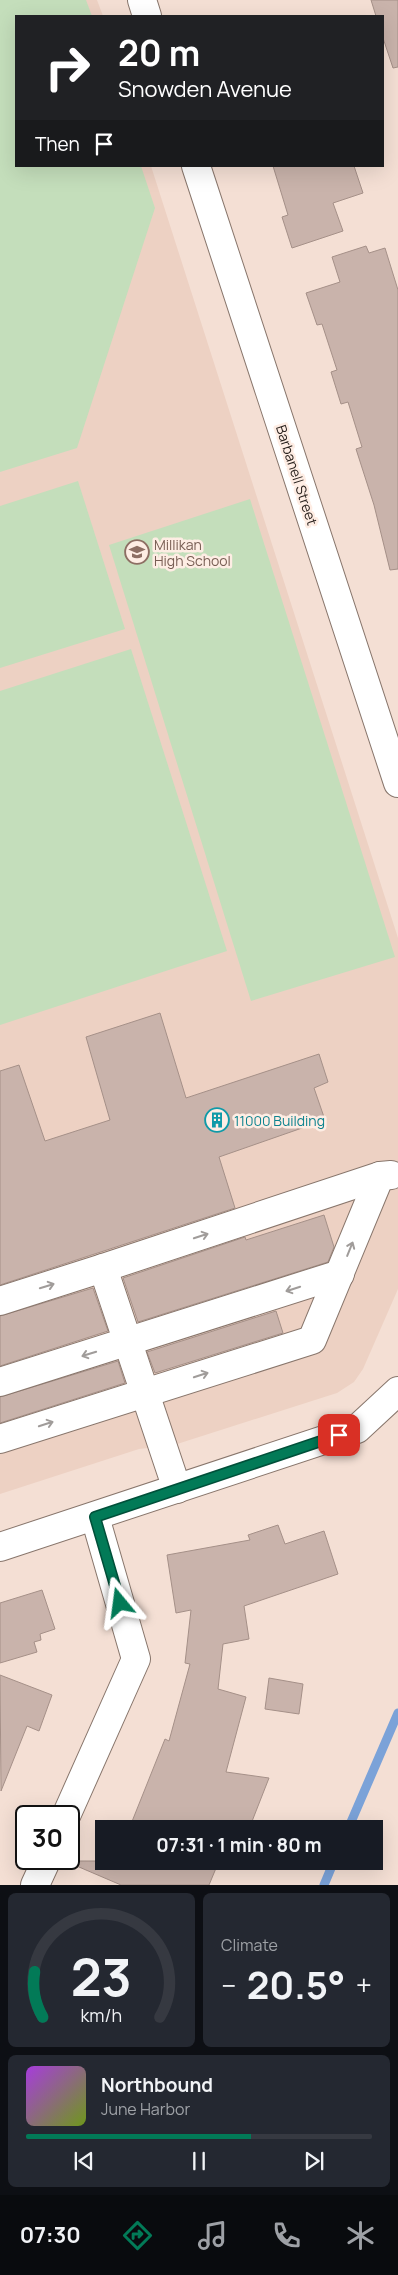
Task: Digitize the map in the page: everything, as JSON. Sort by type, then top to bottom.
[{"type":"street","points":[[142,0],[147,15]]},
{"type":"street","name":"Barbanell Street","points":[[196,167],[397,779]]},
{"type":"street","points":[[0,1300],[389,1175]]},
{"type":"street","points":[[0,1439],[312,1340],[340,1274],[389,1175]]},
{"type":"street","points":[[103,1268],[177,1489]]},
{"type":"street","points":[[0,1382],[340,1274]]},
{"type":"street","points":[[0,1547],[95,1517],[357,1428],[398,1391]]},
{"type":"street","points":[[71,1805],[136,1658],[95,1517]]},
{"type":"street","points":[[35,1885],[42,1870]]},
{"type":"shaded area","name":"Millikan High School","points":[[0,0],[97,0],[103,15],[15,15],[15,167],[151,167],[398,938],[398,1289],[363,1369],[354,1382],[337,1393],[174,1445],[139,1449],[0,1494]]},
{"type":"green space","points":[[0,0],[86,0],[92,15],[15,15],[15,167],[141,167],[155,208],[77,448],[0,472]]},
{"type":"green space","points":[[78,481],[125,629],[0,668],[0,506]]},
{"type":"green space","points":[[250,499],[395,957],[251,1001],[109,545]]},
{"type":"green space","points":[[131,649],[227,951],[0,1025],[0,691]]},
{"type":"building","points":[[371,0],[398,0],[398,67],[393,68],[384,41],[384,15],[376,15]]},
{"type":"building","points":[[273,167],[354,167],[363,193],[333,203],[343,231],[292,248],[282,217],[288,215]]},
{"type":"building","points":[[366,246],[369,253],[385,248],[398,290],[398,569],[390,570],[374,505],[356,449],[362,447],[348,402],[341,404],[331,372],[337,370],[322,324],[317,325],[306,293],[340,282],[332,257]]},
{"type":"building","name":"11000 Building","points":[[160,1013],[186,1098],[319,1054],[328,1082],[314,1088],[325,1120],[219,1157],[235,1208],[0,1285],[0,1071],[19,1065],[45,1141],[110,1120],[86,1037]]},
{"type":"building","points":[[324,1215],[334,1247],[328,1262],[138,1322],[123,1278],[245,1237],[246,1240]]},
{"type":"building","points":[[93,1288],[108,1331],[0,1366],[0,1316]]},
{"type":"building","points":[[276,1311],[283,1333],[155,1373],[147,1352]]},
{"type":"building","points":[[118,1361],[125,1383],[0,1423],[0,1397]]},
{"type":"building","points":[[278,1525],[285,1544],[324,1531],[338,1574],[244,1606],[249,1639],[223,1644],[218,1689],[246,1697],[226,1772],[269,1778],[253,1820],[133,1820],[165,1739],[169,1741],[190,1664],[185,1663],[191,1610],[176,1613],[167,1555],[250,1540],[248,1535]]},
{"type":"building","points":[[42,1590],[55,1629],[40,1634],[41,1640],[34,1642],[37,1652],[0,1663],[0,1603]]},
{"type":"building","points":[[0,1675],[52,1695],[39,1731],[27,1726],[1,1791]]},
{"type":"building","points":[[269,1678],[303,1684],[299,1714],[265,1709]]},
{"type":"building","points":[[80,1861],[95,1861],[95,1870],[215,1870],[209,1885],[121,1885],[80,1867]]},
{"type":"waterway","points":[[352,1820],[398,1713]]},
{"type":"waterway","points":[[324,1885],[330,1870]]},
{"type":"place","name":"Millikan High School","points":[[137,552]]},
{"type":"place","name":"11000 Building","points":[[217,1120]]},
{"type":"route","points":[[120,1603],[95,1517],[339,1435]]}]
